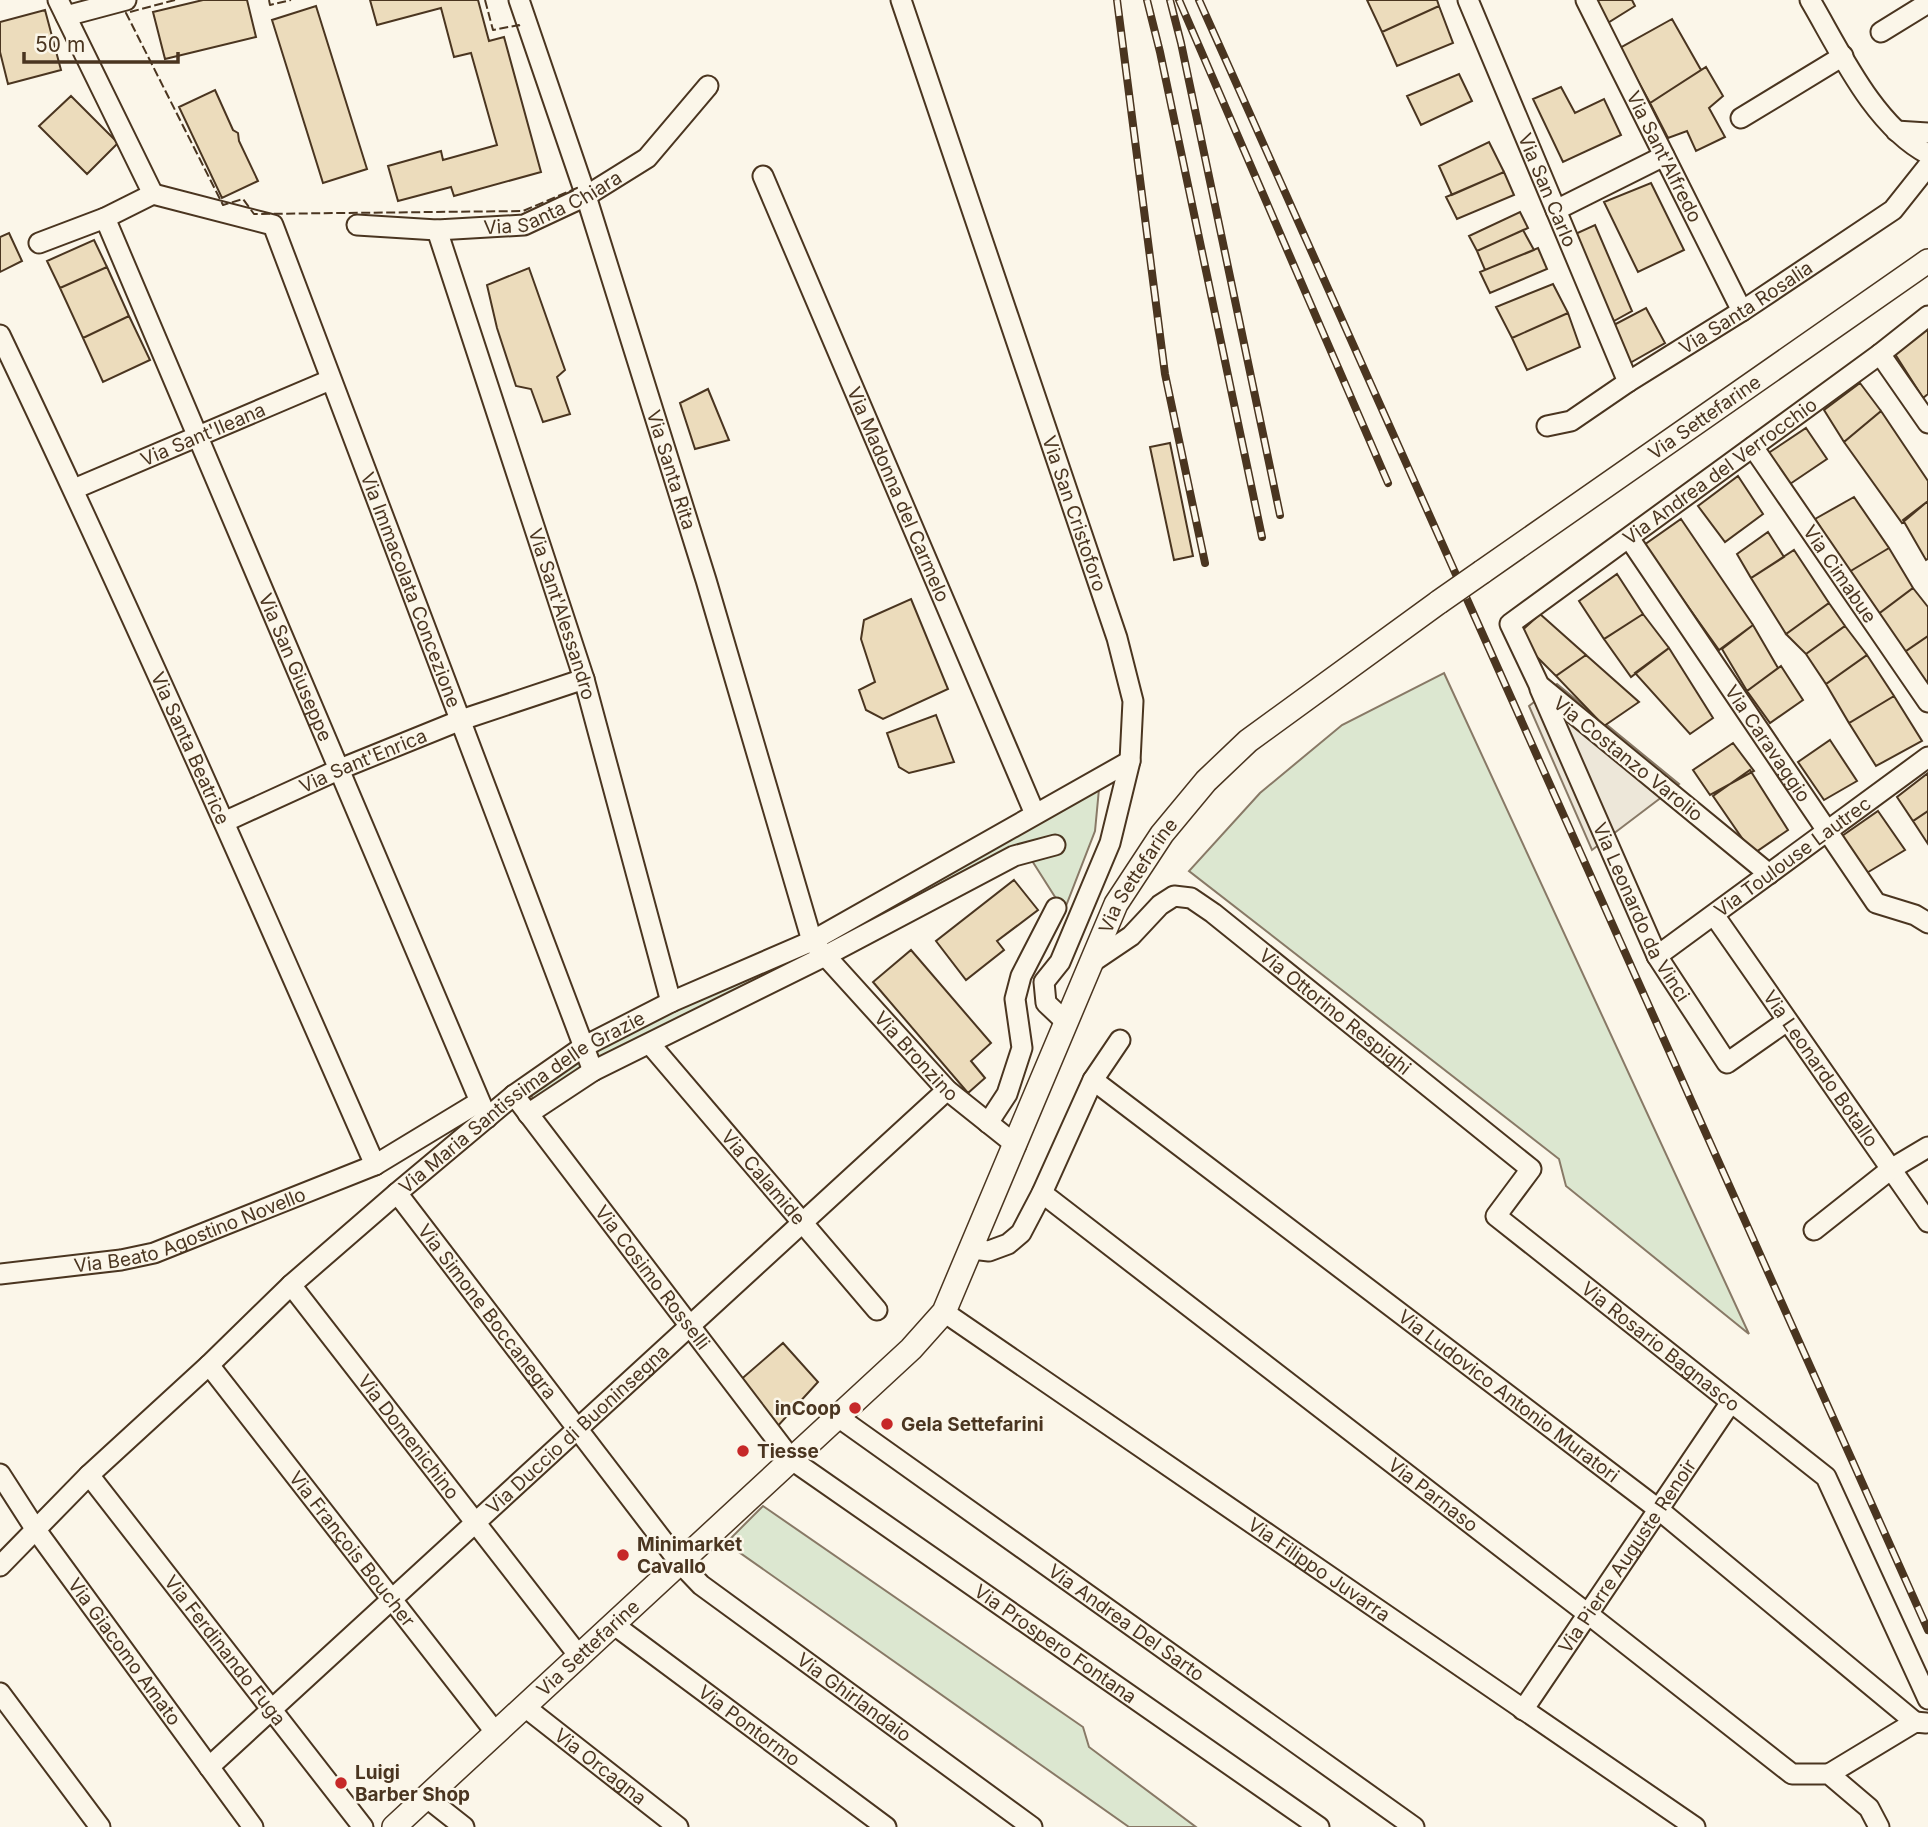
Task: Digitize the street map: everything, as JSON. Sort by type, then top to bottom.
[{"type":"street","points":[[39,243],[104,218],[153,194],[62,8],[126,0]]},
{"type":"street","name":"Via Santa Rita","points":[[519,0],[586,196],[706,580],[812,941]]},
{"type":"street","name":"Via San Cristoforo","points":[[901,0],[1117,638],[1133,701],[1130,761],[1110,843],[1060,962],[1044,982],[1046,1003],[1066,1021]]},
{"type":"street","name":"Via San Carlo","points":[[1468,0],[1628,382]]},
{"type":"street","name":"Via Sant'Alfredo","points":[[1587,0],[1742,311]]},
{"type":"street","points":[[1810,0],[1868,98],[1896,131],[1916,148],[1928,154]]},
{"type":"street","points":[[1881,32],[1928,3]]},
{"type":"street","points":[[1741,118],[1843,56]]},
{"type":"street","name":"Via Santa Chiara","points":[[357,225],[437,230],[524,225],[586,196],[647,158],[708,86]]},
{"type":"street","points":[[1896,131],[1928,133]]},
{"type":"street","points":[[1556,210],[1664,156]]},
{"type":"street","name":"Via Santa Rosalia","points":[[1547,426],[1571,421],[1893,210],[1928,166]]},
{"type":"street","name":"Via Madonna del Carmelo","points":[[763,176],[1035,814]]},
{"type":"street","name":"Via Immacolata Concezione","points":[[153,194],[273,225],[593,1071]]},
{"type":"street","name":"Via San Giuseppe","points":[[104,218],[340,769],[482,1110]]},
{"type":"street","name":"Via Sant'Alessandro","points":[[437,230],[584,679],[671,1002]]},
{"type":"street","name":"Via Settefarine","points":[[394,1827],[911,1349],[944,1312],[1116,904],[1162,834],[1206,781],[1248,741],[1438,602],[1928,261]]},
{"type":"street","name":"Via Andrea del Verrocchio","points":[[1510,624],[1880,354],[1928,316]]},
{"type":"street","name":"Via Santa Beatrice","points":[[0,335],[74,489],[375,1165]]},
{"type":"street","points":[[1880,354],[1928,423]]},
{"type":"street","name":"Via Sant'Ileana","points":[[74,489],[330,380]]},
{"type":"street","name":"Via Cimabue","points":[[1753,447],[1928,702]]},
{"type":"street","name":"Via Caravaggio","points":[[1629,538],[1876,903],[1915,915],[1928,923]]},
{"type":"street","name":"Via Costanzo Varolio","points":[[1510,624],[1539,685],[1769,874]]},
{"type":"street","name":"Via Sant'Enrica","points":[[224,822],[340,769],[461,720],[584,679]]},
{"type":"street","name":"Via Leonardo da Vinci","points":[[1539,685],[1657,956],[1727,1063],[1787,1021]]},
{"type":"street","name":"Via Toulouse Lautrec","points":[[1657,956],[1928,757]]},
{"type":"street","name":"Via Maria Santissima delle Grazie","points":[[375,1165],[514,1095],[583,1047],[671,1002],[812,941],[1130,761]]},
{"type":"street","points":[[825,956],[1014,856],[1055,845]]},
{"type":"street","name":"Via Ottorino Respighi","points":[[1091,962],[1131,936],[1160,905],[1174,896],[1191,898],[1531,1169],[1496,1216]]},
{"type":"street","points":[[988,1123],[1007,1094],[1022,1048],[1015,999],[1021,976],[1056,908]]},
{"type":"street","name":"Via Leonardo Botallo","points":[[1714,915],[1928,1222]]},
{"type":"street","name":"Via Bronzino","points":[[812,941],[947,1090],[1016,1145]]},
{"type":"street","name":"Via Maria Santissima delle Grazie","points":[[528,1114],[593,1071],[825,956]]},
{"type":"street","points":[[972,1249],[989,1251],[1008,1244],[1021,1233],[1093,1080],[1120,1040]]},
{"type":"street","name":"Via Calamide","points":[[650,1044],[877,1310]]},
{"type":"street","name":"Via Ludovico Antonio Muratori","points":[[1093,1080],[1658,1509],[1922,1723]]},
{"type":"street","name":"Via Duccio di Buoninsegna","points":[[209,1768],[947,1090]]},
{"type":"street","name":"Via Cosimo Rosselli","points":[[514,1095],[792,1460]]},
{"type":"street","name":"Via Maria Santissima delle Grazie","points":[[0,1566],[89,1475],[209,1366],[291,1285],[397,1193],[482,1110]]},
{"type":"street","points":[[1814,1230],[1891,1169],[1928,1147]]},
{"type":"street","name":"Via Beato Agostino Novello","points":[[0,1274],[121,1260],[154,1252],[375,1165]]},
{"type":"street","name":"Via Simone Boccanegra","points":[[397,1193],[680,1563]]},
{"type":"street","name":"Via Parnaso","points":[[1042,1193],[1792,1774],[1829,1774]]},
{"type":"street","name":"Via Rosario Bagnasco","points":[[1496,1216],[1826,1477],[1928,1699]]},
{"type":"street","name":"Via Domenichino","points":[[291,1285],[579,1657]]},
{"type":"street","name":"Via Filippo Juvarra","points":[[944,1312],[1695,1827]]},
{"type":"street","name":"Via François Boucher","points":[[209,1366],[496,1733]]},
{"type":"street","name":"Via Pierre Auguste Renoir","points":[[1523,1710],[1731,1402]]},
{"type":"street","name":"Via Andrea Del Sarto","points":[[838,1417],[1414,1827]]},
{"type":"street","name":"Via Prospero Fontana","points":[[792,1460],[1320,1827]]},
{"type":"street","name":"Via Giacomo Amato","points":[[0,1474],[36,1530],[253,1827]]},
{"type":"street","name":"Via Ferdinando Fuga","points":[[89,1475],[363,1827]]},
{"type":"street","name":"Via Ghirlandaio","points":[[680,1563],[701,1585],[1031,1827]]},
{"type":"street","name":"Via Pontormo","points":[[613,1624],[886,1827]]},
{"type":"street","points":[[0,1693],[100,1827]]},
{"type":"street","name":"Via Orcagna","points":[[525,1707],[678,1827]]},
{"type":"street","points":[[1879,1827],[1869,1808],[1829,1774],[1922,1723]]},
{"type":"street","points":[[426,1797],[464,1827]]},
{"type":"green space","points":[[1444,673],[1749,1334],[1566,1186],[1559,1159],[1189,871],[1260,793],[1342,725]]},
{"type":"green space","points":[[1099,789],[1095,831],[1064,911],[1022,845],[833,946],[826,938]]},
{"type":"green space","points":[[796,954],[800,964],[599,1060],[593,1048]]},
{"type":"green space","points":[[579,1061],[584,1070],[534,1100],[528,1091]]},
{"type":"green space","points":[[763,1506],[1083,1727],[1089,1747],[1196,1827],[1129,1827],[726,1543]]},
{"type":"shaded area","points":[[1557,684],[1679,784],[1592,850],[1529,706]]},
{"type":"building","points":[[203,0],[247,0],[256,37],[165,59],[153,12]]},
{"type":"building","points":[[370,0],[478,0],[489,41],[504,37],[541,172],[454,196],[451,187],[398,201],[388,166],[441,151],[443,160],[497,145],[471,53],[454,57],[441,8],[377,25]]},
{"type":"building","points":[[1367,0],[1437,0],[1439,6],[1382,32]]},
{"type":"building","points":[[1594,0],[1632,0],[1635,6],[1606,24]]},
{"type":"building","points":[[316,6],[367,169],[323,183],[272,20]]},
{"type":"building","points":[[1439,6],[1453,43],[1397,66],[1382,32]]},
{"type":"building","points":[[45,10],[61,70],[8,84],[0,52],[0,22]]},
{"type":"building","points":[[1672,19],[1701,70],[1650,103],[1620,48]]},
{"type":"building","points":[[1706,67],[1723,96],[1709,108],[1725,137],[1696,151],[1687,131],[1668,138],[1650,103]]},
{"type":"building","points":[[1459,74],[1472,101],[1421,125],[1407,96]]},
{"type":"building","points":[[1561,87],[1575,113],[1604,99],[1621,135],[1563,162],[1533,99]]},
{"type":"building","points":[[215,90],[233,130],[238,133],[239,141],[258,181],[222,198],[179,107]]},
{"type":"building","points":[[71,96],[118,143],[87,174],[39,126]]},
{"type":"building","points":[[1489,142],[1504,172],[1452,195],[1439,166]]},
{"type":"building","points":[[1504,172],[1514,195],[1457,219],[1446,197]]},
{"type":"building","points":[[1651,183],[1684,250],[1638,272],[1604,202]]},
{"type":"building","points":[[1520,212],[1528,228],[1477,251],[1469,236]]},
{"type":"building","points":[[1595,225],[1632,311],[1614,321],[1603,303],[1573,235]]},
{"type":"building","points":[[1523,230],[1534,250],[1485,270],[1477,251]]},
{"type":"building","points":[[9,233],[22,261],[0,272],[0,237]]},
{"type":"building","points":[[94,240],[107,267],[60,288],[47,261]]},
{"type":"building","points":[[1538,248],[1547,269],[1490,293],[1480,272]]},
{"type":"building","points":[[107,267],[129,316],[83,338],[60,288]]},
{"type":"building","points":[[529,268],[565,370],[557,377],[570,414],[543,422],[531,389],[516,386],[497,328],[487,285]]},
{"type":"building","points":[[1553,284],[1568,313],[1512,338],[1496,307]]},
{"type":"building","points":[[1646,308],[1665,343],[1630,363],[1610,327]]},
{"type":"building","points":[[1568,313],[1580,347],[1527,370],[1512,338]]},
{"type":"building","points":[[129,316],[150,360],[103,382],[83,338]]},
{"type":"building","points":[[1926,329],[1928,394],[1923,398],[1895,354]]},
{"type":"building","points":[[1860,383],[1881,411],[1844,442],[1824,410]]},
{"type":"building","points":[[708,389],[729,440],[695,449],[680,403]]},
{"type":"building","points":[[1881,411],[1928,481],[1928,501],[1902,523],[1844,442]]},
{"type":"building","points":[[1806,428],[1827,459],[1790,484],[1767,454]]},
{"type":"building","points":[[1170,443],[1193,556],[1174,560],[1150,447]]},
{"type":"building","points":[[1738,476],[1763,514],[1725,542],[1698,506]]},
{"type":"building","points":[[1854,497],[1889,548],[1849,572],[1815,519]]},
{"type":"building","points":[[1928,501],[1928,559],[1926,560],[1903,520]]},
{"type":"building","points":[[1681,519],[1753,625],[1719,650],[1644,545]]},
{"type":"building","points":[[1768,532],[1784,557],[1751,578],[1737,554]]},
{"type":"building","points":[[1889,548],[1913,588],[1877,615],[1849,572]]},
{"type":"building","points":[[1794,550],[1829,603],[1786,634],[1751,578]]},
{"type":"building","points":[[1617,574],[1643,614],[1604,639],[1579,601]]},
{"type":"building","points":[[1913,588],[1928,607],[1928,636],[1903,653],[1877,615]]},
{"type":"building","points":[[911,599],[948,689],[883,719],[866,710],[859,690],[875,682],[861,639],[864,620]]},
{"type":"building","points":[[1829,603],[1845,626],[1806,654],[1786,634]]},
{"type":"building","points":[[1540,614],[1586,655],[1556,676],[1516,636]]},
{"type":"building","points":[[1643,614],[1669,648],[1631,677],[1604,639]]},
{"type":"building","points":[[1753,625],[1778,668],[1747,691],[1722,649]]},
{"type":"building","points":[[1845,626],[1867,655],[1826,684],[1806,654]]},
{"type":"building","points":[[1928,636],[1928,689],[1903,653]]},
{"type":"building","points":[[1669,648],[1713,718],[1690,734],[1635,673]]},
{"type":"building","points":[[1586,655],[1639,702],[1604,726],[1556,676]]},
{"type":"building","points":[[1867,655],[1894,696],[1849,723],[1826,684]]},
{"type":"building","points":[[1781,666],[1803,700],[1770,723],[1747,691]]},
{"type":"building","points":[[1894,696],[1922,741],[1876,766],[1849,723]]},
{"type":"building","points":[[936,715],[954,762],[909,773],[899,767],[887,733]]},
{"type":"building","points":[[1830,740],[1857,781],[1824,800],[1798,762]]},
{"type":"building","points":[[1733,743],[1754,771],[1710,795],[1693,770]]},
{"type":"building","points":[[1750,770],[1788,830],[1753,854],[1713,796]]},
{"type":"building","points":[[1928,773],[1928,811],[1913,821],[1897,797]]},
{"type":"building","points":[[1878,811],[1905,850],[1865,874],[1842,836]]},
{"type":"building","points":[[1928,811],[1928,844],[1913,821]]},
{"type":"building","points":[[1014,880],[1038,910],[997,941],[1004,950],[966,980],[936,941]]},
{"type":"building","points":[[911,950],[991,1043],[971,1061],[985,1078],[968,1093],[873,982]]},
{"type":"building","points":[[783,1343],[818,1382],[776,1428],[738,1382]]},
{"type":"railway","points":[[1117,0],[1165,374],[1205,563]]},
{"type":"railway","points":[[1147,0],[1262,537]]},
{"type":"railway","points":[[1170,0],[1280,515]]},
{"type":"railway","points":[[1179,0],[1388,483]]},
{"type":"railway","points":[[1199,0],[1928,1630]]},
{"type":"fence","points":[[175,0],[126,13],[223,205],[243,199],[254,214],[523,211],[577,188],[576,186]]},
{"type":"fence","points":[[269,0],[270,5],[291,0]]},
{"type":"fence","points":[[485,0],[493,30],[519,25],[520,28]]},
{"type":"place","name":"inCoop","points":[[855,1408]]},
{"type":"place","name":"Gela Settefarini","points":[[887,1424]]},
{"type":"place","name":"Tiesse","points":[[743,1451]]},
{"type":"place","name":"Minimarket Cavallo","points":[[623,1555]]},
{"type":"place","name":"Luigi Barber Shop","points":[[341,1783]]}]
